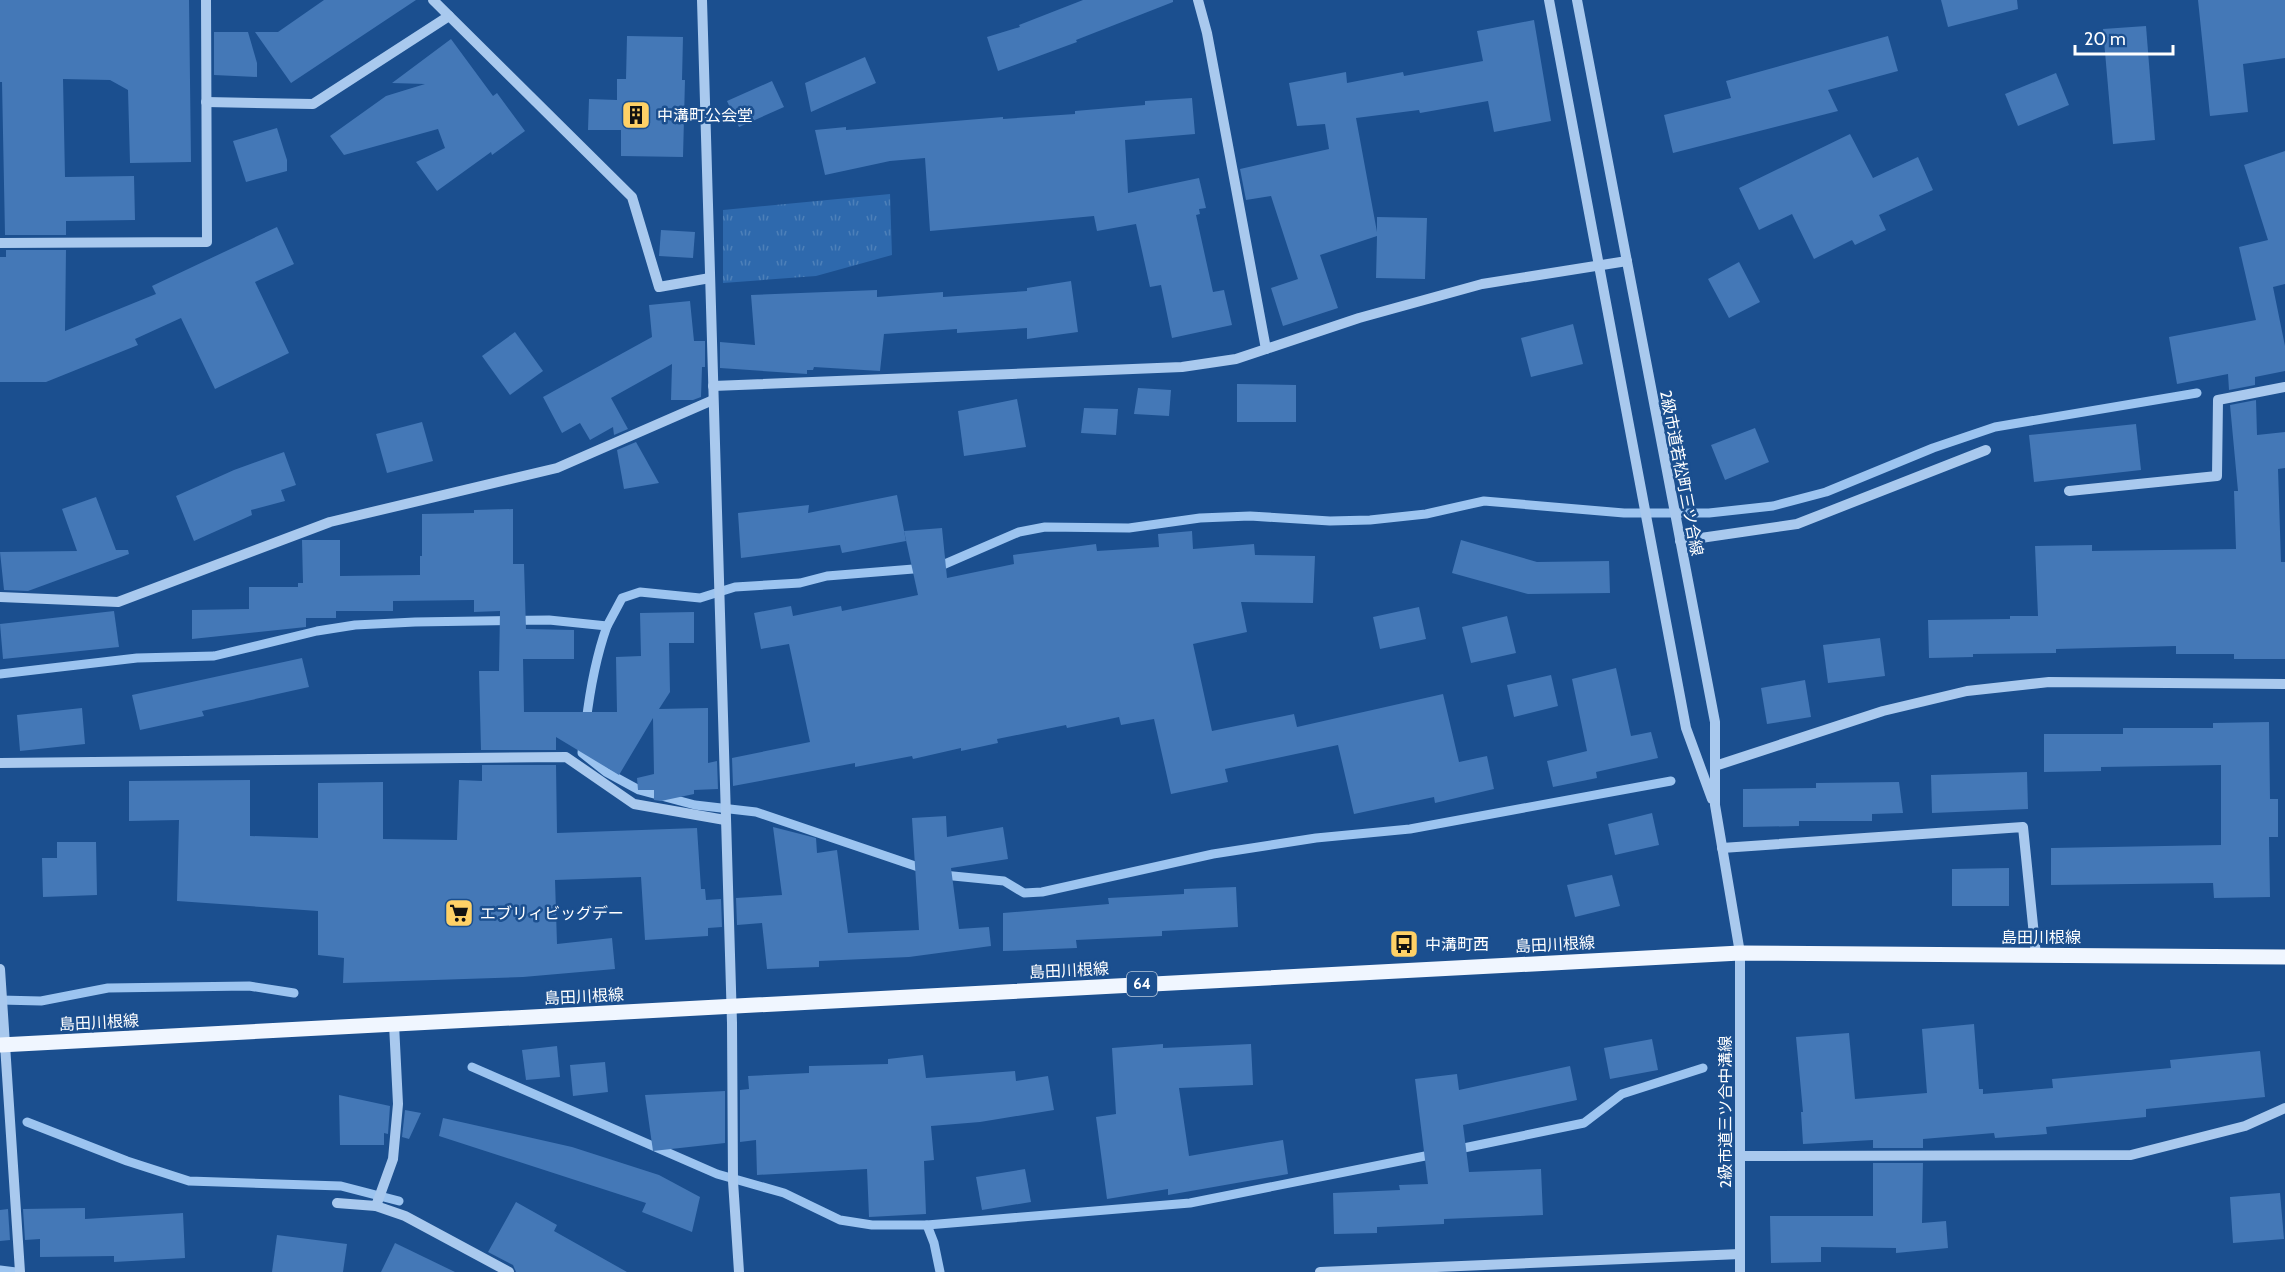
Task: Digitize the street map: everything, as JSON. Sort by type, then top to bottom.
[{"type":"main road","name":"島田川根線","points":[[2,1045],[1740,953],[2285,957]]},
{"type":"street","points":[[0,243],[207,242],[206,0]]},
{"type":"street","points":[[433,0],[632,197],[659,287],[710,278]]},
{"type":"street","points":[[702,0],[733,1181],[739,1272]]},
{"type":"street","points":[[1198,0],[1207,33],[1266,349]]},
{"type":"street","points":[[1549,0],[1686,728],[1714,805]]},
{"type":"street","name":"2級市道若松町三ツ合線","points":[[1577,0],[1715,723],[1714,805],[1740,953]]},
{"type":"street","points":[[206,102],[313,104],[448,16]]},
{"type":"street","points":[[712,386],[1182,367],[1236,359],[1359,318],[1482,284],[1627,261]]},
{"type":"street","points":[[2069,491],[2217,476],[2218,400],[2285,387]]},
{"type":"street","points":[[0,597],[118,602],[330,522],[557,468],[713,400]]},
{"type":"street","points":[[1680,541],[1797,524],[1986,450]]},
{"type":"street","points":[[1715,766],[1883,711],[1967,692],[2049,682],[2285,684]]},
{"type":"street","points":[[0,763],[566,757],[634,804],[725,820]]},
{"type":"street","points":[[1722,848],[2024,827],[2036,955]]},
{"type":"street","name":"2級市道三ツ合中溝線","points":[[1740,953],[1740,1272]]},
{"type":"street","points":[[0,969],[3,1010],[2,1045],[20,1272]]},
{"type":"street","points":[[376,1206],[393,1159],[398,1104],[394,1024]]},
{"type":"street","points":[[1740,1156],[2131,1155],[2245,1126],[2285,1108]]},
{"type":"street","points":[[337,1203],[376,1206],[405,1215],[509,1272]]},
{"type":"street","points":[[1320,1272],[1740,1254]]},
{"type":"green space","points":[[890,194],[892,255],[816,276],[723,283],[723,210]]},
{"type":"building","points":[[0,0],[189,0],[191,162],[130,163],[128,90],[110,80],[63,79],[65,177],[134,176],[135,220],[66,221],[66,235],[5,235]]},
{"type":"building","points":[[324,0],[416,0],[291,83],[255,32],[278,32]]},
{"type":"building","points":[[1083,0],[1173,0],[1173,2],[1076,40],[1077,42],[998,71],[987,37],[1020,27],[1019,25]]},
{"type":"building","points":[[1941,0],[2017,0],[2018,9],[1948,27]]},
{"type":"building","points":[[2198,0],[2285,0],[2285,58],[2243,64],[2248,112],[2210,116]]},
{"type":"building","points":[[1534,20],[1551,121],[1494,132],[1488,101],[1420,113],[1419,110],[1356,118],[1377,232],[1377,217],[1427,218],[1425,279],[1376,278],[1377,236],[1320,255],[1338,308],[1283,326],[1271,288],[1298,279],[1271,196],[1246,200],[1240,169],[1329,149],[1325,124],[1297,126],[1289,83],[1346,72],[1347,83],[1403,72],[1404,76],[1483,61],[1477,31]]},
{"type":"building","points":[[2146,26],[2155,140],[2113,144],[2103,29]]},
{"type":"building","points":[[214,32],[248,32],[257,63],[257,77],[214,75]]},
{"type":"building","name":"中溝町公会堂","points":[[627,36],[683,37],[682,80],[685,80],[683,157],[621,156],[621,130],[588,130],[589,99],[617,100],[617,79],[626,79]]},
{"type":"building","points":[[1888,36],[1898,71],[1828,90],[1838,111],[1673,153],[1664,115],[1731,98],[1726,81]]},
{"type":"building","points":[[451,39],[493,96],[497,93],[525,131],[492,155],[491,152],[437,191],[416,162],[445,148],[438,129],[344,155],[330,136],[386,96],[425,84],[392,83]]},
{"type":"building","points":[[865,57],[876,83],[811,112],[805,83]]},
{"type":"building","points":[[2056,73],[2069,105],[2018,126],[2005,94]]},
{"type":"building","points":[[772,81],[784,107],[739,127],[727,101]]},
{"type":"building","points":[[1192,98],[1195,134],[1125,140],[1128,193],[1199,178],[1206,208],[1199,209],[1200,214],[1196,215],[1213,292],[1224,290],[1232,325],[1172,338],[1161,285],[1150,287],[1136,224],[1097,231],[1094,216],[930,231],[925,158],[890,161],[825,175],[815,130],[846,127],[846,130],[1003,117],[1003,119],[1075,114],[1075,111],[1145,105],[1145,101]]},
{"type":"building","points":[[277,128],[287,160],[287,171],[246,182],[233,141]]},
{"type":"building","points":[[1850,134],[1873,178],[1918,157],[1933,190],[1879,215],[1886,230],[1855,245],[1852,240],[1814,259],[1792,214],[1759,230],[1739,188]]},
{"type":"building","points":[[2285,151],[2285,284],[2273,287],[2285,346],[2285,371],[2255,377],[2255,385],[2229,390],[2228,374],[2177,384],[2169,337],[2256,320],[2239,247],[2268,240],[2244,165]]},
{"type":"building","points":[[277,227],[294,264],[255,282],[289,353],[215,389],[181,318],[135,339],[138,345],[46,382],[0,382],[0,257],[6,257],[6,250],[66,250],[65,331],[156,294],[152,286]]},
{"type":"building","points":[[661,230],[695,232],[693,258],[659,256]]},
{"type":"building","points":[[1739,262],[1760,302],[1729,318],[1708,279]]},
{"type":"building","points":[[1071,281],[1078,332],[1027,339],[1027,328],[957,333],[957,329],[884,334],[880,371],[814,367],[813,370],[807,370],[807,374],[720,368],[720,342],[755,345],[751,295],[877,290],[877,297],[943,292],[943,297],[1027,291],[1027,288]]},
{"type":"building","points":[[690,301],[694,341],[705,341],[705,367],[702,367],[701,397],[693,400],[671,400],[672,364],[611,398],[628,429],[614,435],[613,427],[590,440],[580,423],[562,433],[543,397],[652,337],[649,305]]},
{"type":"building","points":[[1573,324],[1583,364],[1531,377],[1521,338]]},
{"type":"building","points":[[515,332],[543,371],[510,395],[482,356]]},
{"type":"building","points":[[1237,384],[1296,385],[1296,422],[1237,422]]},
{"type":"building","points":[[1138,388],[1171,390],[1169,416],[1134,414]]},
{"type":"building","points":[[1017,399],[1026,447],[964,456],[958,411]]},
{"type":"building","points":[[2256,400],[2257,435],[2285,432],[2285,468],[2278,469],[2281,562],[2285,562],[2285,659],[2234,659],[2234,654],[2176,654],[2176,646],[2056,649],[2056,653],[1973,654],[1973,657],[1929,658],[1928,620],[2010,619],[2010,616],[2038,616],[2035,546],[2092,545],[2092,551],[2236,549],[2234,491],[2238,491],[2230,405]]},
{"type":"building","points":[[1084,408],[1118,409],[1116,435],[1081,433]]},
{"type":"building","points":[[422,422],[433,461],[387,473],[376,434]]},
{"type":"building","points":[[2136,424],[2141,470],[2034,482],[2029,435]]},
{"type":"building","points":[[1755,428],[1769,462],[1725,480],[1711,445]]},
{"type":"building","points":[[636,442],[659,483],[624,489],[617,450]]},
{"type":"building","points":[[284,452],[296,485],[281,490],[285,501],[251,510],[252,515],[194,541],[176,496],[234,470]]},
{"type":"building","points":[[897,495],[906,541],[842,553],[840,545],[741,558],[738,513],[809,505],[808,513]]},
{"type":"building","points":[[96,497],[116,550],[128,550],[129,554],[28,591],[4,590],[0,552],[77,551],[62,509]]},
{"type":"building","points":[[513,509],[513,564],[524,564],[526,629],[574,630],[574,659],[523,659],[524,712],[617,712],[616,657],[641,656],[640,613],[694,612],[694,643],[669,643],[670,692],[659,709],[708,708],[708,763],[717,761],[718,789],[694,790],[694,794],[661,801],[654,800],[654,790],[638,790],[637,778],[654,774],[653,718],[619,775],[556,737],[556,750],[481,750],[479,671],[499,671],[500,611],[474,612],[474,600],[393,601],[393,611],[336,611],[336,618],[306,618],[306,627],[192,639],[192,610],[249,609],[249,587],[298,587],[298,583],[303,583],[302,540],[340,540],[340,576],[420,575],[422,514],[474,513],[474,510]]},
{"type":"building","points":[[942,528],[947,578],[1014,564],[1013,555],[1096,544],[1097,551],[1159,547],[1158,534],[1192,531],[1193,549],[1254,544],[1255,555],[1315,556],[1313,603],[1241,602],[1247,632],[1193,644],[1212,731],[1294,714],[1297,727],[1443,694],[1459,762],[1487,756],[1494,789],[1435,803],[1434,797],[1354,814],[1338,745],[1225,769],[1228,782],[1171,794],[1154,719],[1121,725],[1119,717],[997,739],[998,743],[961,751],[961,748],[913,759],[912,756],[855,767],[855,763],[733,786],[732,758],[810,742],[789,644],[761,649],[754,613],[791,606],[793,616],[841,606],[842,611],[918,595],[904,531]]},
{"type":"building","points":[[1461,540],[1537,562],[1609,561],[1610,593],[1528,594],[1452,573]]},
{"type":"building","points":[[1419,607],[1426,639],[1380,649],[1373,617]]},
{"type":"building","points":[[114,611],[119,647],[3,659],[0,624]]},
{"type":"building","points":[[1507,616],[1516,653],[1471,663],[1462,627]]},
{"type":"building","points":[[1880,638],[1885,676],[1828,683],[1823,645]]},
{"type":"building","points":[[302,658],[309,687],[202,711],[204,716],[140,730],[132,695]]},
{"type":"building","points":[[1616,668],[1631,736],[1651,732],[1658,758],[1596,772],[1597,778],[1553,787],[1547,761],[1587,751],[1572,679]]},
{"type":"building","points":[[1551,675],[1558,706],[1514,717],[1507,685]]},
{"type":"building","points":[[1805,680],[1811,717],[1767,724],[1761,688]]},
{"type":"building","points":[[82,708],[85,744],[20,751],[17,715]]},
{"type":"building","points":[[2269,722],[2270,799],[2278,799],[2278,837],[2269,837],[2270,897],[2214,898],[2213,883],[2051,885],[2051,848],[2221,845],[2221,765],[2101,767],[2101,771],[2044,772],[2044,734],[2123,734],[2123,728],[2213,728],[2213,723]]},
{"type":"building","points":[[482,765],[556,765],[557,833],[697,828],[701,889],[705,889],[706,900],[721,899],[722,927],[708,928],[708,936],[645,940],[641,877],[555,880],[557,944],[612,938],[615,969],[523,977],[343,983],[344,958],[318,955],[318,911],[177,901],[179,820],[129,821],[129,781],[250,780],[250,836],[318,838],[318,783],[383,782],[383,839],[457,840],[459,780],[482,781]]},
{"type":"building","points":[[2027,772],[2028,809],[1932,813],[1931,775]]},
{"type":"building","points":[[1899,782],[1903,813],[1872,814],[1872,821],[1799,821],[1799,826],[1743,827],[1743,789],[1816,788],[1816,783]]},
{"type":"building","points":[[1652,813],[1659,845],[1615,855],[1608,824]]},
{"type":"building","points":[[946,816],[947,837],[1003,827],[1008,859],[951,868],[959,929],[989,927],[991,946],[909,957],[819,961],[819,967],[767,969],[762,923],[737,925],[736,898],[782,895],[773,827],[816,838],[817,853],[837,850],[848,933],[919,930],[912,818]]},
{"type":"building","points":[[57,842],[96,842],[97,895],[43,897],[42,858],[57,858]]},
{"type":"building","points":[[2009,868],[2009,906],[1952,906],[1952,869]]},
{"type":"building","points":[[1612,875],[1620,906],[1575,917],[1567,885]]},
{"type":"building","points":[[1236,887],[1238,927],[1162,931],[1162,936],[1076,940],[1077,948],[1003,951],[1003,913],[1109,904],[1108,898],[1184,894],[1184,889]]},
{"type":"building","points":[[1974,1024],[1979,1089],[1983,1089],[1983,1094],[2053,1088],[2052,1079],[2171,1068],[2170,1060],[2260,1051],[2265,1097],[2146,1109],[2146,1117],[2046,1127],[2047,1134],[1995,1138],[1994,1133],[1923,1139],[1923,1148],[1873,1148],[1873,1140],[1803,1144],[1801,1112],[1803,1112],[1796,1037],[1849,1033],[1855,1099],[1927,1093],[1922,1029]]},
{"type":"building","points":[[1652,1039],[1658,1070],[1610,1079],[1604,1048]]},
{"type":"building","points":[[1163,1044],[1163,1048],[1251,1044],[1253,1085],[1179,1088],[1189,1156],[1283,1140],[1288,1174],[1168,1195],[1168,1189],[1107,1199],[1096,1117],[1116,1114],[1112,1048]]},
{"type":"building","points":[[557,1046],[560,1077],[526,1080],[522,1050]]},
{"type":"building","points":[[923,1055],[926,1078],[1015,1071],[1016,1081],[1048,1076],[1054,1110],[980,1122],[931,1126],[934,1160],[924,1161],[926,1214],[869,1217],[867,1169],[757,1175],[756,1140],[740,1142],[740,1090],[749,1089],[748,1076],[809,1073],[809,1066],[888,1064],[888,1059]]},
{"type":"building","points":[[605,1062],[608,1092],[573,1096],[570,1065]]},
{"type":"building","points":[[1570,1066],[1577,1100],[1463,1125],[1469,1172],[1541,1169],[1543,1215],[1444,1219],[1444,1224],[1377,1227],[1377,1233],[1334,1234],[1333,1193],[1400,1190],[1399,1185],[1428,1184],[1415,1079],[1457,1074],[1459,1090]]},
{"type":"building","points":[[725,1091],[725,1143],[653,1151],[645,1095]]},
{"type":"building","points":[[339,1095],[390,1106],[388,1134],[384,1133],[384,1145],[340,1145]]},
{"type":"building","points":[[405,1110],[421,1113],[409,1139],[402,1137]]},
{"type":"building","points":[[443,1118],[572,1147],[659,1175],[700,1197],[692,1232],[642,1212],[646,1203],[439,1136]]},
{"type":"building","points":[[1873,1163],[1923,1163],[1922,1223],[1946,1221],[1948,1248],[1896,1253],[1896,1248],[1821,1247],[1821,1262],[1771,1263],[1770,1216],[1873,1216]]},
{"type":"building","points":[[1025,1169],[1031,1202],[982,1210],[976,1177]]},
{"type":"building","points":[[2280,1193],[2284,1239],[2233,1243],[2230,1197]]},
{"type":"building","points":[[516,1202],[557,1225],[554,1231],[627,1272],[516,1272],[513,1265],[488,1252]]},
{"type":"building","points":[[85,1208],[85,1219],[183,1213],[185,1258],[114,1262],[114,1256],[40,1257],[40,1239],[25,1240],[23,1209]]},
{"type":"building","points":[[8,1209],[10,1240],[0,1241],[0,1210]]},
{"type":"building","points":[[277,1235],[347,1244],[343,1272],[272,1272]]},
{"type":"building","points":[[395,1243],[455,1272],[381,1272]]},
{"type":"waterway","points":[[0,674],[137,658],[214,656],[317,631],[355,625],[549,620],[607,626],[622,598],[640,592],[700,598],[735,587],[800,583],[827,576],[938,567],[1019,532],[1045,527],[1129,528],[1200,518],[1250,516],[1330,521],[1370,520],[1426,514],[1484,501],[1624,513],[1709,513],[1773,506],[1826,492],[1933,448],[1995,427],[2197,393]]},
{"type":"waterway","points":[[586,723],[594,673],[607,626]]},
{"type":"waterway","points":[[583,742],[582,753],[606,772],[639,790],[695,805],[756,812],[927,870]]},
{"type":"waterway","points":[[943,875],[1004,881],[1024,893],[1042,892],[1213,854],[1316,838],[1410,829],[1671,781]]},
{"type":"waterway","points":[[0,1000],[41,1001],[108,988],[249,986],[294,993]]},
{"type":"waterway","points":[[472,1067],[717,1174],[784,1193],[840,1220],[872,1225],[927,1225],[1190,1203],[1435,1154]]},
{"type":"waterway","points":[[1454,1150],[1584,1123],[1622,1094],[1703,1068]]},
{"type":"waterway","points":[[27,1122],[127,1161],[189,1181],[341,1186],[399,1201]]},
{"type":"waterway","points":[[927,1225],[934,1243],[940,1272]]},
{"type":"waterway","points":[[0,1270],[16,1272]]},
{"type":"place","name":"中溝町公会堂","points":[[636,115]]},
{"type":"place","name":"エブリィビッグデー","points":[[459,913]]},
{"type":"place","name":"中溝町西","points":[[1404,944]]}]
